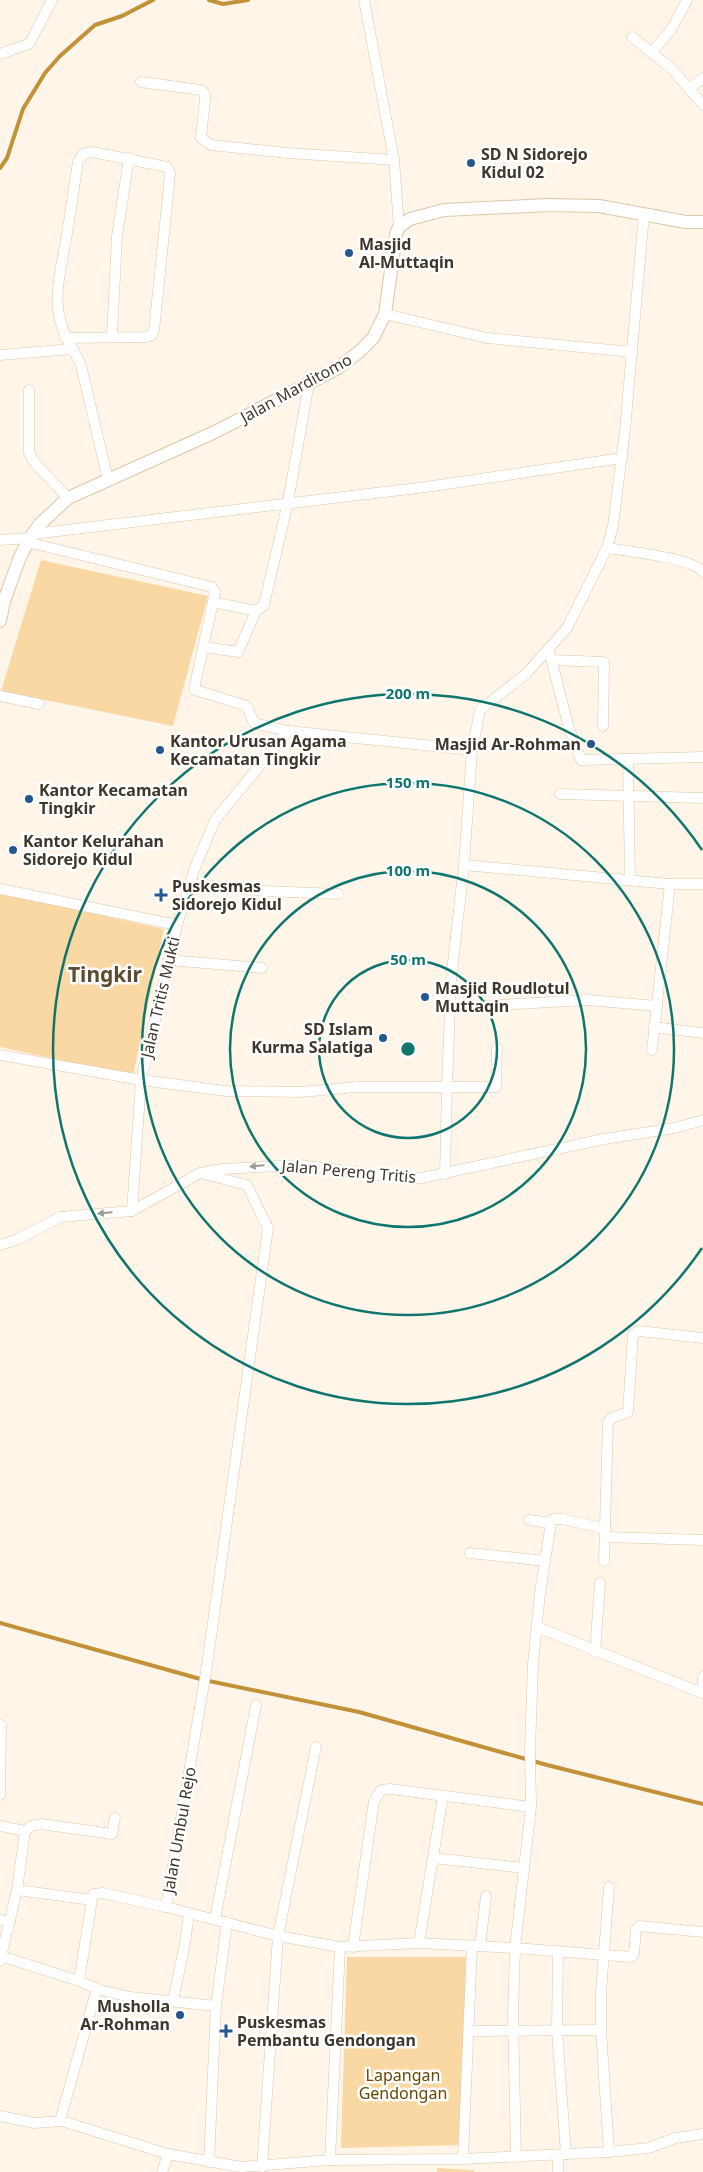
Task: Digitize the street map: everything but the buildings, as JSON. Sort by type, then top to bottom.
[{"type":"street","points":[[0,54],[29,44],[52,0]]},
{"type":"street","points":[[364,0],[377,60],[394,160],[399,228]]},
{"type":"street","points":[[652,52],[671,30],[687,0]]},
{"type":"street","points":[[632,37],[652,52],[690,88],[703,105]]},
{"type":"street","points":[[690,88],[703,78]]},
{"type":"street","points":[[141,82],[201,90],[205,94],[205,98],[201,138],[211,144],[288,153],[394,160]]},
{"type":"street","points":[[66,338],[146,337],[154,332],[170,185],[170,173],[167,166],[93,152],[83,154],[78,162],[56,289],[58,315],[66,338],[81,364],[108,480]]},
{"type":"street","points":[[112,336],[117,236],[129,158]]},
{"type":"street","points":[[399,228],[410,219],[444,210],[576,205],[599,206],[686,222],[703,222]]},
{"type":"street","points":[[445,1174],[449,1008],[464,865],[472,750],[480,710],[550,655],[567,628],[607,548],[613,526],[622,458],[644,214]]},
{"type":"street","name":"Jalan Marditomo","points":[[0,621],[4,601],[30,538],[40,524],[68,498],[215,432],[338,368],[360,351],[372,338],[385,314],[394,245],[399,228]]},
{"type":"street","points":[[385,314],[487,338],[632,352]]},
{"type":"street","points":[[0,355],[73,349]]},
{"type":"street","points":[[203,647],[238,652],[256,611],[264,605],[288,502],[309,383]]},
{"type":"street","points":[[29,390],[30,454],[34,462],[68,498]]},
{"type":"street","points":[[0,540],[30,538],[288,502],[426,487],[622,458]]},
{"type":"street","points":[[30,538],[212,587],[215,592],[194,685],[196,691],[248,706],[254,723],[288,731],[472,750]]},
{"type":"street","points":[[607,548],[663,557],[697,566],[703,572]]},
{"type":"street","points":[[213,602],[256,611]]},
{"type":"street","points":[[550,655],[604,662],[603,726]]},
{"type":"street","points":[[550,655],[569,728],[581,760],[703,757]]},
{"type":"street","points":[[0,696],[39,704]]},
{"type":"street","name":"Jalan Tritis Mukti","points":[[132,1211],[141,1080],[177,925],[194,870],[215,820],[288,731]]},
{"type":"street","points":[[628,760],[630,880]]},
{"type":"street","points":[[560,794],[703,798]]},
{"type":"street","points":[[464,865],[670,884],[703,884]]},
{"type":"street","points":[[190,884],[264,891],[338,894]]},
{"type":"street","points":[[652,1050],[670,884]]},
{"type":"street","points":[[0,889],[177,925]]},
{"type":"street","points":[[169,960],[262,968]]},
{"type":"street","points":[[449,1008],[587,1000],[657,1006]]},
{"type":"street","points":[[654,1027],[703,1033]]},
{"type":"street","points":[[0,1055],[141,1080],[226,1091],[301,1092],[357,1087],[496,1087],[498,1048]]},
{"type":"street","name":"Jalan Pereng Tritis","points":[[0,1245],[18,1239],[60,1217],[132,1211],[200,1173],[222,1169],[300,1165],[402,1178],[445,1174],[604,1139],[675,1128],[703,1120]]},
{"type":"street","name":"Jalan Umbul Rejo","points":[[200,1173],[247,1185],[268,1228],[206,1672],[166,1907],[278,1936],[340,1947],[419,1943],[633,1956],[636,1930],[640,1926],[703,1932]]},
{"type":"street","points":[[604,1560],[608,1422],[612,1418],[628,1412],[633,1334],[639,1331],[703,1338]]},
{"type":"street","points":[[516,2157],[513,2030],[515,1948],[531,1807],[530,1749],[533,1664],[551,1523],[556,1518],[606,1533],[703,1540]]},
{"type":"street","points":[[529,1520],[551,1523]]},
{"type":"street","points":[[470,1553],[545,1561]]},
{"type":"street","points":[[595,1652],[600,1583]]},
{"type":"street","points":[[537,1627],[595,1652],[702,1693],[703,1677]]},
{"type":"street","points":[[215,1919],[256,1705]]},
{"type":"street","points":[[0,1795],[1,1725]]},
{"type":"street","points":[[269,2168],[278,1936],[316,1747]]},
{"type":"street","points":[[353,1947],[374,1802],[381,1790],[390,1789],[531,1807]]},
{"type":"street","points":[[419,1943],[443,1796]]},
{"type":"street","points":[[115,1818],[112,1834],[41,1824],[31,1826],[25,1831],[17,1890],[5,1921],[1,1958],[79,1981],[96,1988],[130,1996],[216,2006]]},
{"type":"street","points":[[0,1826],[25,1831]]},
{"type":"street","points":[[433,1858],[524,1868]]},
{"type":"street","points":[[608,1887],[601,2030],[609,2152]]},
{"type":"street","points":[[17,1890],[92,1900]]},
{"type":"street","points":[[79,1981],[94,1894],[103,1893],[166,1907]]},
{"type":"street","points":[[463,2159],[476,1945],[486,1896]]},
{"type":"street","points":[[173,2001],[189,1913]]},
{"type":"street","points":[[209,2162],[216,2006],[227,1922]]},
{"type":"street","points":[[330,2160],[340,1947]]},
{"type":"street","points":[[558,1952],[557,2031],[562,2155],[558,2172]]},
{"type":"street","points":[[60,2121],[96,1988]]},
{"type":"street","points":[[470,2031],[601,2030]]},
{"type":"street","points":[[0,2116],[34,2122],[60,2121],[168,2154],[241,2167],[269,2168],[330,2160],[463,2159],[609,2152],[649,2148],[676,2138],[703,2134]]},
{"type":"street","points":[[162,2172],[168,2154]]},
{"type":"green space","points":[[41,560],[208,596],[173,726],[1,691]]},
{"type":"green space","points":[[0,893],[164,929],[133,1076],[0,1047]]},
{"type":"green space","name":"Lapangan Gendongan","points":[[347,1957],[467,1957],[462,2145],[341,2148]]},
{"type":"green space","points":[[437,2168],[474,2170],[474,2172],[437,2172]]},
{"type":"waterway","points":[[0,168],[7,158],[23,109],[45,73],[60,56],[95,25],[122,16],[153,0]]},
{"type":"waterway","points":[[209,0],[223,4],[248,0]]},
{"type":"waterway","points":[[0,1623],[204,1680],[359,1712],[547,1765],[703,1804]]},
{"type":"place","name":"SD N Sidorejo Kidul 02","points":[[471,163]]},
{"type":"place","name":"Masjid Al-Muttaqin","points":[[349,253]]},
{"type":"place","name":"Masjid Ar-Rohman","points":[[591,744]]},
{"type":"place","name":"Kantor Urusan Agama Kecamatan Tingkir","points":[[160,750]]},
{"type":"place","name":"Kantor Kecamatan Tingkir","points":[[29,799]]},
{"type":"place","name":"Kantor Kelurahan Sidorejo Kidul","points":[[13,850]]},
{"type":"place","name":"Puskesmas Sidorejo Kidul","points":[[161,895]]},
{"type":"place","name":"Masjid Roudlotul Muttaqin","points":[[425,997]]},
{"type":"place","name":"SD Islam Kurma Salatiga","points":[[383,1038]]},
{"type":"place","name":"Musholla Ar-Rohman","points":[[180,2015]]},
{"type":"place","name":"Puskesmas Pembantu Gendongan","points":[[226,2031]]},
{"type":"district","name":"Tingkir","points":[[105,975]]}]
